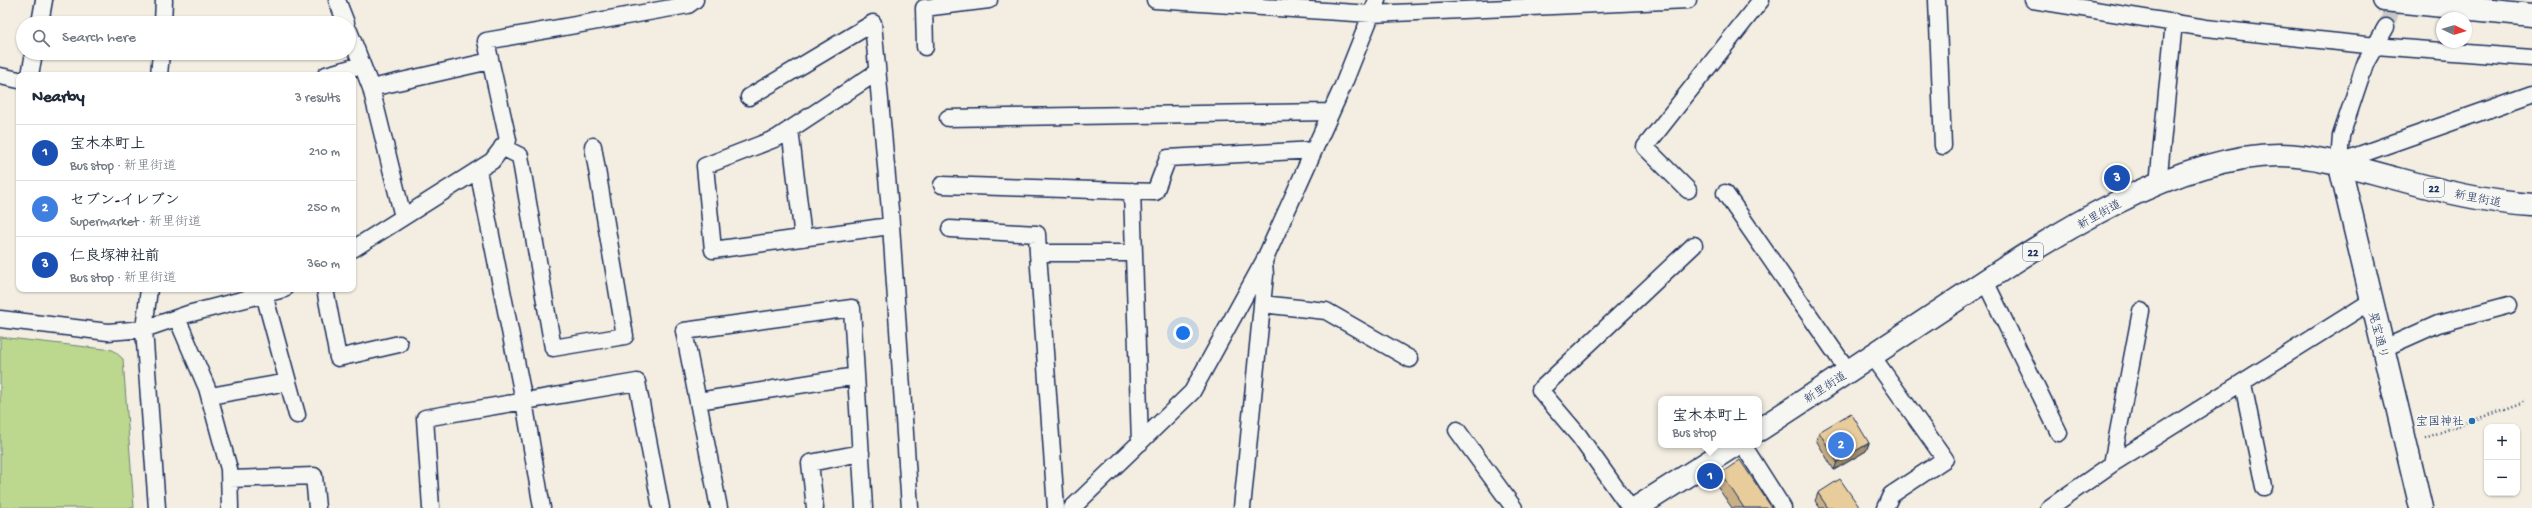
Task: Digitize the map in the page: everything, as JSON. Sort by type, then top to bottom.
[{"type":"main road","points":[[2384,0],[2532,16]]},
{"type":"main road","name":"新里街道","points":[[1762,428],[1985,281],[2106,209],[2184,173],[2211,165],[2249,158],[2279,155],[2308,156],[2339,162],[2471,197],[2532,205]]},
{"type":"main road","name":"晃宝通り","points":[[2339,162],[2370,302],[2421,508]]},
{"type":"main road","points":[[1636,508],[1731,448]]},
{"type":"street","points":[[41,16],[44,0]]},
{"type":"street","points":[[163,16],[164,0]]},
{"type":"street","points":[[337,0],[343,16]]},
{"type":"street","points":[[356,247],[492,161],[508,140],[486,41],[688,5],[695,0]]},
{"type":"street","points":[[925,47],[924,8],[989,0]]},
{"type":"street","points":[[1155,0],[1374,7],[1688,0]]},
{"type":"street","points":[[1688,190],[1645,147],[1761,0]]},
{"type":"street","points":[[1937,0],[1943,146]]},
{"type":"street","points":[[2034,0],[2174,22],[2376,46],[2532,58]]},
{"type":"street","points":[[1072,508],[1192,392],[1264,261],[1331,112],[1374,7]]},
{"type":"street","points":[[2158,184],[2174,22]]},
{"type":"street","points":[[749,97],[873,23],[890,226],[910,508]]},
{"type":"street","points":[[2386,27],[2365,64],[2341,136],[2339,162],[2532,94]]},
{"type":"street","points":[[356,49],[370,88],[403,217]]},
{"type":"street","points":[[31,72],[33,60]]},
{"type":"street","points":[[159,72],[160,60]]},
{"type":"street","points":[[370,88],[490,61]]},
{"type":"street","points":[[337,72],[362,65]]},
{"type":"street","points":[[877,72],[777,138],[705,166],[713,250],[890,226]]},
{"type":"street","points":[[0,76],[16,79]]},
{"type":"street","points":[[948,118],[1331,112]]},
{"type":"street","points":[[790,129],[803,238]]},
{"type":"street","points":[[502,148],[520,156],[553,348],[625,336],[593,146]]},
{"type":"street","points":[[942,185],[1155,192],[1168,158],[1314,150]]},
{"type":"street","points":[[478,170],[524,401],[542,508]]},
{"type":"street","points":[[1132,191],[1140,443]]},
{"type":"street","points":[[1725,193],[1848,371]]},
{"type":"street","points":[[950,229],[1037,234],[1056,508]]},
{"type":"street","points":[[1630,508],[1579,436],[1540,390],[1694,245]]},
{"type":"street","points":[[1038,253],[1134,253]]},
{"type":"street","points":[[1242,508],[1262,304],[1264,261]]},
{"type":"street","points":[[1985,281],[2059,433]]},
{"type":"street","points":[[149,292],[144,329],[158,508]]},
{"type":"street","points":[[0,319],[108,332],[144,329],[177,318],[225,296],[264,294],[272,292]]},
{"type":"street","points":[[326,292],[338,358],[399,344]]},
{"type":"street","points":[[264,294],[297,415]]},
{"type":"street","points":[[2049,508],[2112,464],[2242,384],[2370,302]]},
{"type":"street","points":[[1262,304],[1326,311],[1410,359]]},
{"type":"street","points":[[2382,349],[2438,324],[2508,305]]},
{"type":"street","points":[[719,508],[684,331],[852,308],[864,508]]},
{"type":"street","points":[[2112,464],[2141,311]]},
{"type":"street","points":[[177,318],[210,396],[229,469],[230,508]]},
{"type":"street","points":[[1872,356],[1945,459],[1891,495],[1885,508]]},
{"type":"street","points":[[698,401],[856,376]]},
{"type":"street","points":[[210,396],[288,382]]},
{"type":"street","points":[[431,508],[425,418],[637,382],[661,508]]},
{"type":"street","points":[[2242,384],[2264,487]]},
{"type":"street","points":[[1457,430],[1514,508]]},
{"type":"street","points":[[1744,448],[1783,508]]},
{"type":"street","points":[[815,508],[810,463],[861,453]]},
{"type":"street","points":[[230,479],[314,476],[317,508]]},
{"type":"path","points":[[2406,444],[2526,401]]},
{"type":"green space","points":[[0,337],[113,350],[123,359],[134,508],[0,508]]},
{"type":"building","points":[[1851,413],[1869,443],[1837,462],[1819,432]]},
{"type":"building","points":[[1740,460],[1772,508],[1744,508],[1721,473]]},
{"type":"building","points":[[1840,479],[1860,508],[1828,508],[1818,493]]},
{"type":"tunnel","points":[[2386,27],[2395,0]]},
{"type":"place","name":"仁良塚神社前","points":[[2117,178]]},
{"type":"place","name":"宝国神社","points":[[2472,421]]},
{"type":"place","name":"セブン-イレブン","points":[[1841,445]]},
{"type":"place","name":"宝木本町上","points":[[1710,476]]}]
